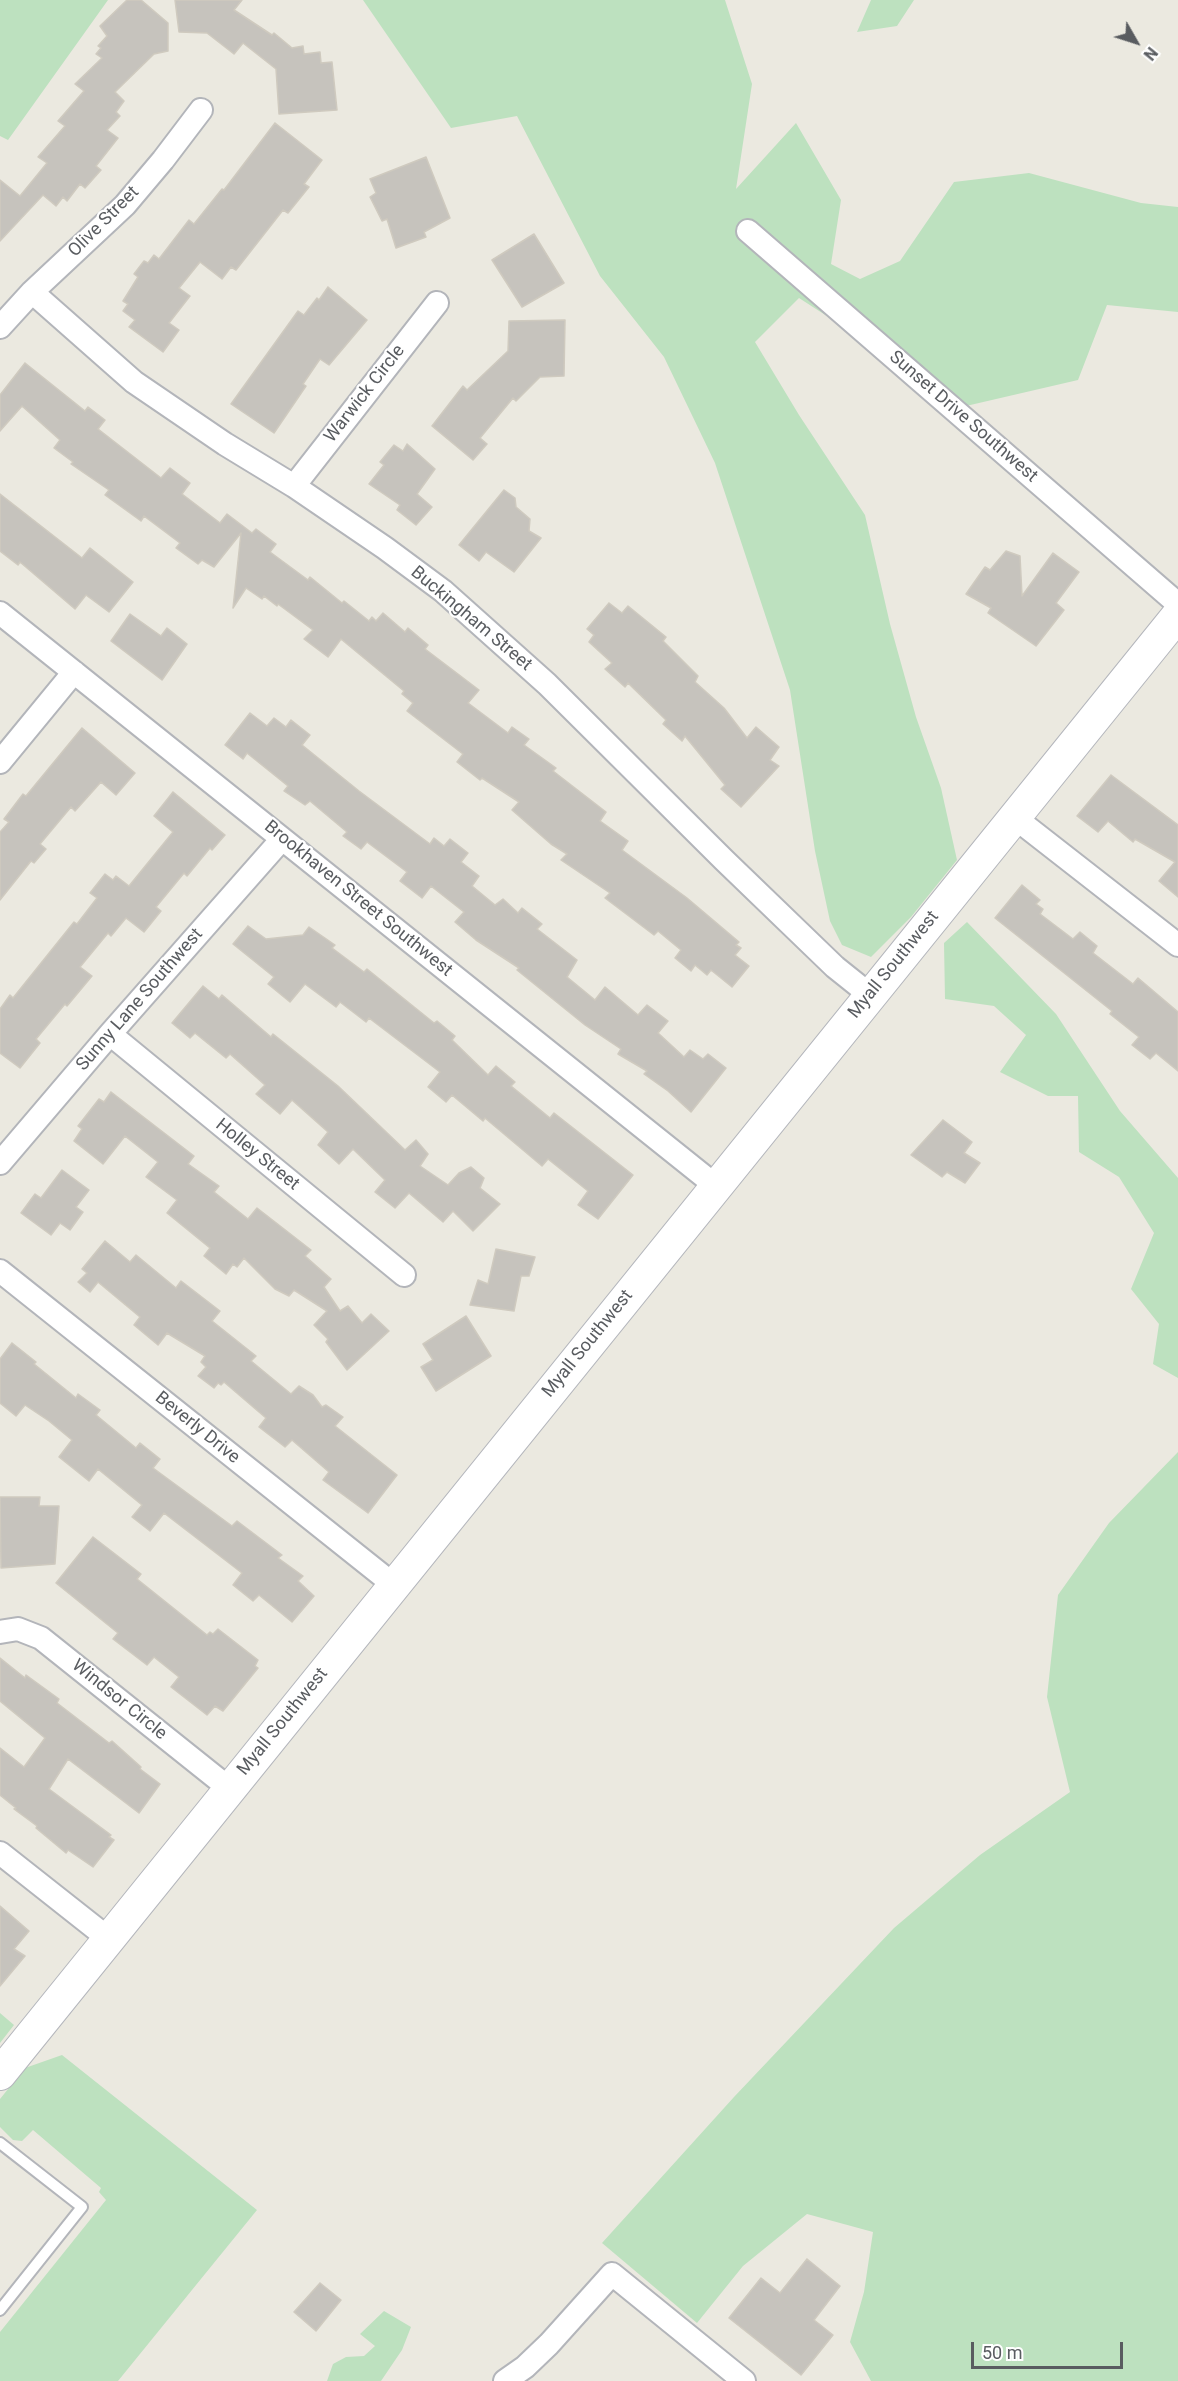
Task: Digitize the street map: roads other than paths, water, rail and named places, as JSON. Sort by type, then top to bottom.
[{"type":"street","name":"Olive Street","points":[[0,327],[32,292],[125,205],[201,110]]},
{"type":"street","name":"Sunset Drive Southwest","points":[[748,231],[1178,604]]},
{"type":"street","name":"Buckingham Street","points":[[32,292],[134,382],[225,444],[294,486],[443,591],[503,643],[836,967],[870,995]]},
{"type":"street","name":"Warwick Circle","points":[[294,486],[437,303]]},
{"type":"street","name":"Brookhaven Street Southwest","points":[[0,613],[716,1186]]},
{"type":"street","name":"Myall Southwest","points":[[0,2073],[1178,615]]},
{"type":"street","points":[[0,762],[74,672]]},
{"type":"street","points":[[1014,817],[1178,945]]},
{"type":"street","name":"Sunny Lane Southwest","points":[[0,1163],[282,839]]},
{"type":"street","name":"Holley Street","points":[[110,1034],[404,1275]]},
{"type":"street","name":"Beverly Drive","points":[[0,1271],[394,1585]]},
{"type":"street","name":"Windsor Circle","points":[[0,1632],[18,1629],[42,1638],[230,1789]]},
{"type":"street","points":[[0,1853],[109,1940]]},
{"type":"street","points":[[505,2381],[525,2367],[549,2344],[612,2274],[744,2381]]},
{"type":"lane","points":[[0,2143],[82,2207],[0,2310]]}]
